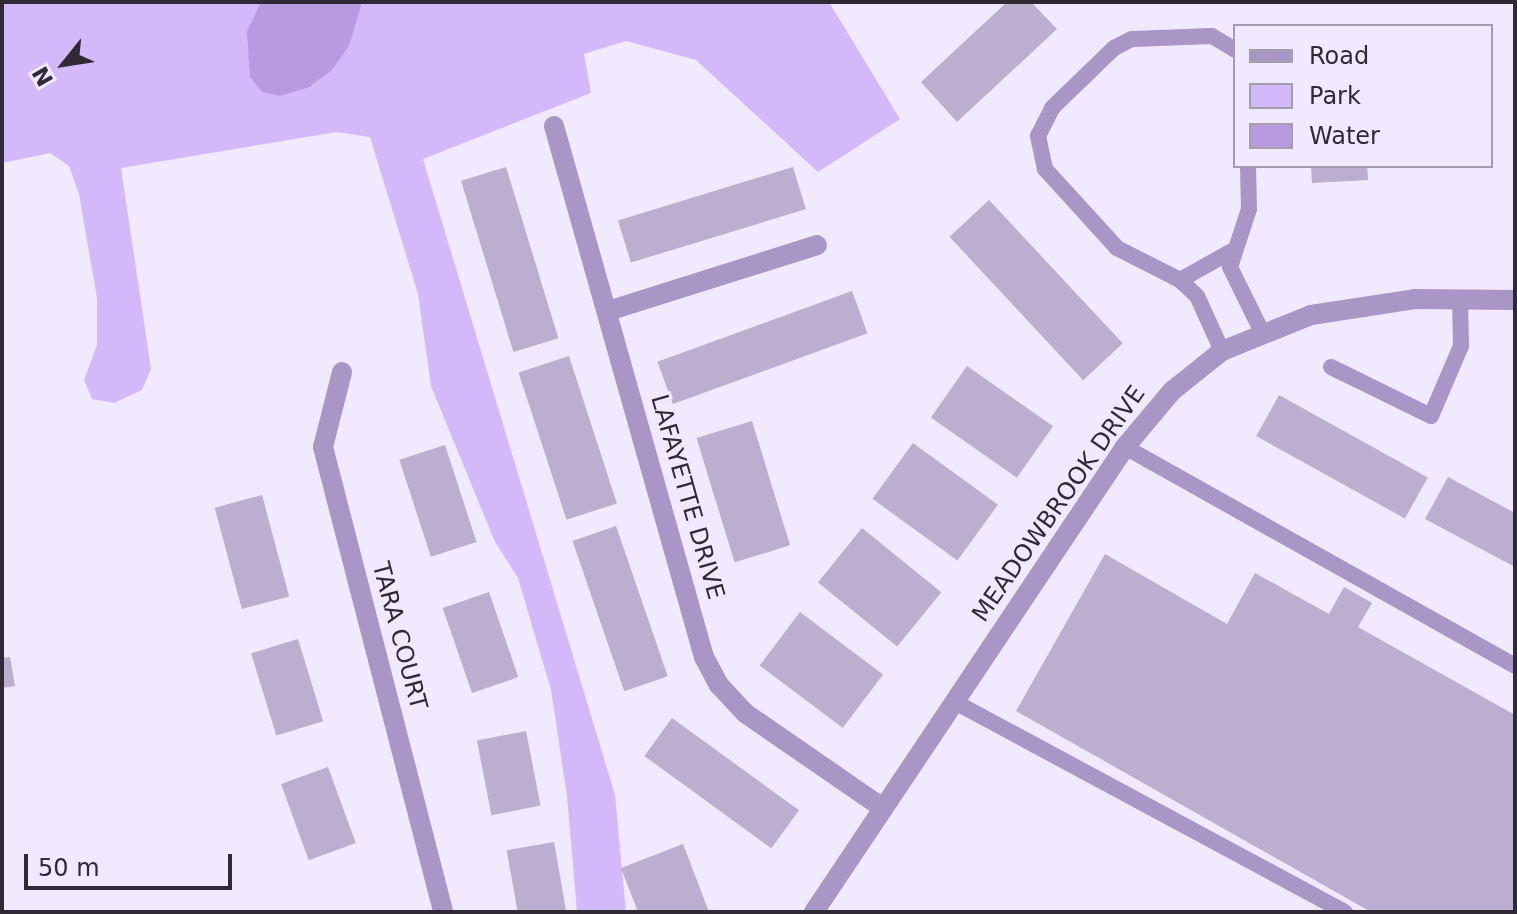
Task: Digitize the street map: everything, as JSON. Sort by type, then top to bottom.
[{"type":"street","name":"LAFAYETTE DRIVE","points":[[554,126],[704,657],[719,685],[745,713],[880,806]]},
{"type":"street","points":[[608,311],[817,245]]},
{"type":"street","name":"MEADOWBROOK DRIVE","points":[[814,912],[880,806],[1125,447],[1172,391],[1222,351],[1262,332],[1355,304],[1460,298],[1515,300]]},
{"type":"street","name":"TARA COURT","points":[[342,372],[323,447],[443,912]]},
{"type":"lane","points":[[1222,351],[1211,319],[1180,280],[1117,248],[1045,169],[1038,136],[1052,108],[1114,48],[1132,39],[1212,36],[1233,49]]},
{"type":"lane","points":[[1248,168],[1249,209],[1232,251],[1234,279],[1262,332]]},
{"type":"lane","points":[[1180,280],[1232,251]]},
{"type":"lane","points":[[1331,367],[1431,416],[1461,346],[1460,298]]},
{"type":"lane","points":[[1125,447],[1515,666]]},
{"type":"lane","points":[[953,701],[1345,912]]},
{"type":"green space","points":[[2,2],[829,2],[900,119],[818,172],[696,60],[626,41],[584,54],[591,93],[423,159],[615,795],[626,912],[577,912],[567,796],[551,690],[518,578],[495,542],[431,386],[418,294],[370,137],[337,132],[121,168],[151,369],[142,390],[114,403],[92,399],[84,380],[97,345],[97,298],[79,194],[69,166],[50,153],[2,163]]},
{"type":"water","points":[[261,2],[362,2],[349,46],[331,71],[309,87],[280,96],[262,92],[250,77],[247,31]]},
{"type":"building","points":[[1007,2],[1031,2],[1057,29],[957,122],[921,82]]},
{"type":"building","points":[[506,167],[558,338],[513,352],[461,181]]},
{"type":"building","points":[[793,167],[806,209],[631,263],[618,221]]},
{"type":"building","points":[[1311,168],[1367,168],[1368,180],[1312,183]]},
{"type":"building","points":[[989,200],[1123,343],[1083,380],[950,237]]},
{"type":"building","points":[[852,291],[867,333],[673,404],[657,362]]},
{"type":"building","points":[[569,356],[617,503],[566,520],[519,372]]},
{"type":"building","points":[[967,366],[1053,426],[1017,478],[931,418]]},
{"type":"building","points":[[1279,395],[1428,477],[1405,519],[1256,436]]},
{"type":"building","points":[[752,421],[790,545],[735,562],[697,438]]},
{"type":"building","points":[[913,443],[998,505],[957,561],[872,499]]},
{"type":"building","points":[[445,445],[477,542],[431,557],[399,460]]},
{"type":"building","points":[[1448,477],[1515,513],[1515,567],[1425,519]]},
{"type":"building","points":[[262,495],[289,596],[242,609],[215,508]]},
{"type":"building","points":[[616,526],[668,676],[624,691],[573,541]]},
{"type":"building","points":[[862,528],[941,592],[897,647],[818,582]]},
{"type":"building","points":[[1105,554],[1227,624],[1255,573],[1329,614],[1344,587],[1372,603],[1358,627],[1515,715],[1515,912],[1371,912],[1016,711]]},
{"type":"building","points":[[489,592],[518,677],[472,693],[443,608]]},
{"type":"building","points":[[800,612],[883,675],[843,728],[760,666]]},
{"type":"building","points":[[298,639],[323,721],[276,736],[251,653]]},
{"type":"building","points":[[10,657],[15,686],[2,688],[2,658]]},
{"type":"building","points":[[672,718],[799,810],[771,848],[644,756]]},
{"type":"building","points":[[526,731],[541,806],[491,815],[477,741]]},
{"type":"building","points":[[328,767],[356,843],[309,860],[281,784]]},
{"type":"building","points":[[554,842],[566,912],[518,912],[507,850]]},
{"type":"building","points":[[683,844],[709,912],[638,912],[621,868]]}]
